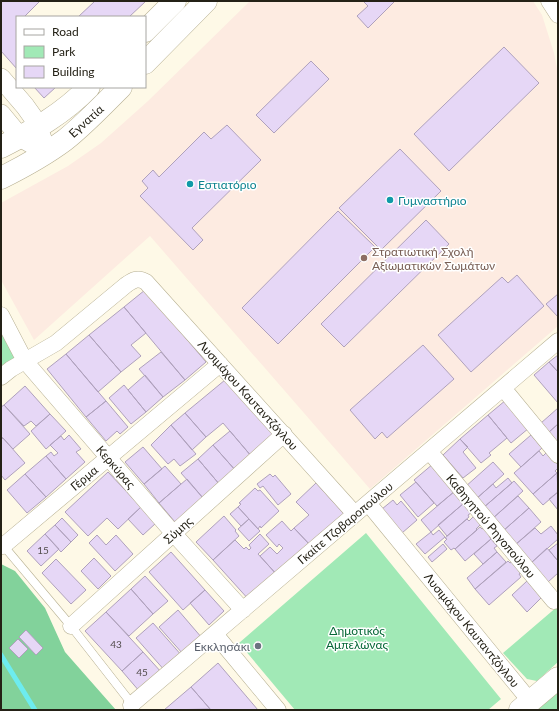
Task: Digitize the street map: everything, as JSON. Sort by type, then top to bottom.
[{"type":"main road","points":[[146,30],[175,1]]},
{"type":"main road","points":[[146,62],[206,1]]},
{"type":"main road","name":"Εγνατία","points":[[10,142],[39,128],[68,107],[88,88]]},
{"type":"main road","name":"Εγνατία","points":[[1,178],[47,152],[67,138],[92,117],[121,88]]},
{"type":"main road","points":[[525,706],[558,678]]},
{"type":"street","points":[[550,1],[558,15]]},
{"type":"street","points":[[1,78],[30,113],[39,128],[47,152]]},
{"type":"street","points":[[1,114],[10,142],[47,152]]},
{"type":"street","name":"Λυσιμάχου Καυταντζόγλου","points":[[25,361],[56,343],[134,279],[146,282],[355,514]]},
{"type":"street","name":"Κερκύρας","points":[[1,315],[25,361],[174,534],[243,610]]},
{"type":"street","name":"Γκαίτε Τζοβαροπούλου","points":[[131,708],[215,634],[558,341]]},
{"type":"street","points":[[1,377],[25,361]]},
{"type":"street","name":"Γέρμα","points":[[2,544],[220,364]]},
{"type":"street","points":[[503,388],[558,455]]},
{"type":"street","name":"Σύμης","points":[[71,626],[284,434]]},
{"type":"street","name":"Καθηγητού Ρηγοπούλου","points":[[429,451],[554,601]]},
{"type":"street","name":"Λυσιμάχου Καυταντζόγλου","points":[[368,504],[525,706]]},
{"type":"street","points":[[215,634],[278,710]]},
{"type":"lane","points":[[2,544],[71,626],[128,699],[131,708]]},
{"type":"shaded area","name":"Στρατιωτική Σχολή Αξιωματικών Σωμάτων","points":[[250,1],[533,1],[542,15],[554,53],[558,73],[558,326],[370,489],[150,236],[34,340],[1,280],[1,203],[68,166],[101,143],[148,101]]},
{"type":"green space","points":[[1,331],[15,358],[1,369]]},
{"type":"green space","name":"Δημοτικός Αμπελώνας","points":[[366,533],[501,699],[488,710],[295,710],[239,643]]},
{"type":"green space","points":[[1,564],[15,571],[45,608],[65,652],[116,710],[1,710]]},
{"type":"green space","points":[[558,606],[558,662],[537,681],[527,679],[503,653]]},
{"type":"green space","points":[[558,688],[557,710],[533,710]]},
{"type":"building","points":[[1,1],[40,1],[25,16],[16,16],[16,68],[1,51]]},
{"type":"building","points":[[95,1],[146,1],[130,16],[79,16]]},
{"type":"building","points":[[363,1],[395,1],[368,28],[357,16],[368,6]]},
{"type":"building","points":[[504,47],[539,83],[449,171],[414,134]]},
{"type":"building","points":[[311,61],[329,79],[274,133],[256,115]]},
{"type":"building","points":[[35,88],[55,88],[44,98]]},
{"type":"building","name":"Εστιατόριο","points":[[227,125],[261,160],[192,228],[203,240],[193,250],[140,196],[148,188],[142,181],[153,170],[159,177],[204,132],[211,139]]},
{"type":"building","name":"Γυμναστήριο","points":[[400,149],[441,191],[381,250],[339,208]]},
{"type":"building","points":[[338,211],[375,247],[278,344],[242,308]]},
{"type":"building","points":[[426,220],[449,244],[344,347],[321,324]]},
{"type":"building","points":[[517,275],[544,306],[471,372],[438,335],[502,277],[508,283]]},
{"type":"building","points":[[145,290],[206,362],[185,380],[124,307]]},
{"type":"building","points":[[558,294],[558,317],[546,304]]},
{"type":"building","points":[[124,307],[146,333],[131,345],[141,356],[121,372],[89,335]]},
{"type":"building","points":[[89,335],[121,372],[98,392],[66,354]]},
{"type":"building","points":[[423,345],[454,379],[387,438],[382,432],[375,439],[350,410]]},
{"type":"building","points":[[161,352],[185,380],[163,397],[139,369]]},
{"type":"building","points":[[66,354],[106,401],[86,417],[47,369]]},
{"type":"building","points":[[558,355],[558,372],[549,362]]},
{"type":"building","points":[[549,362],[558,372],[558,403],[534,375]]},
{"type":"building","points":[[145,375],[163,397],[146,412],[128,390]]},
{"type":"building","points":[[225,380],[275,436],[252,457],[223,423],[206,437],[185,413]]},
{"type":"building","points":[[124,385],[146,412],[131,424],[109,398]]},
{"type":"building","points":[[25,386],[50,414],[36,426],[31,421],[24,426],[4,405]]},
{"type":"building","points":[[506,400],[529,428],[511,443],[488,415]]},
{"type":"building","points":[[106,401],[128,427],[120,434],[117,431],[106,441],[86,417]]},
{"type":"building","points":[[4,405],[30,434],[13,449],[1,436],[1,407]]},
{"type":"building","points":[[558,408],[558,424],[549,432],[541,423]]},
{"type":"building","points":[[185,413],[206,437],[192,450],[171,425]]},
{"type":"building","points":[[50,414],[66,431],[46,449],[31,431]]},
{"type":"building","points":[[488,415],[507,438],[489,453],[491,455],[481,463],[460,439]]},
{"type":"building","points":[[558,424],[558,443],[549,432]]},
{"type":"building","points":[[171,425],[196,454],[180,466],[174,459],[168,464],[151,445]]},
{"type":"building","points":[[230,431],[252,457],[236,471],[213,445]]},
{"type":"building","points":[[69,435],[81,449],[76,452],[85,462],[66,479],[46,456],[51,452],[54,456],[58,453],[50,445],[61,436],[64,440]]},
{"type":"building","points":[[531,435],[542,448],[521,467],[509,454]]},
{"type":"building","points":[[3,438],[25,463],[5,480],[1,475],[1,440]]},
{"type":"building","points":[[460,439],[468,447],[463,452],[476,468],[463,478],[443,455]]},
{"type":"building","points":[[213,445],[236,471],[220,485],[198,459]]},
{"type":"building","points":[[143,447],[162,469],[144,484],[125,462]]},
{"type":"building","points":[[539,451],[543,456],[547,452],[558,465],[558,468],[555,471],[557,473],[533,494],[514,473]]},
{"type":"building","points":[[46,456],[66,479],[46,497],[25,474]]},
{"type":"building","points":[[198,459],[220,485],[203,498],[181,473]]},
{"type":"building","points":[[493,462],[504,474],[476,499],[465,487]]},
{"type":"building","points":[[433,464],[455,491],[437,506],[414,480]]},
{"type":"building","points":[[165,466],[181,484],[159,503],[144,484]]},
{"type":"building","points":[[108,472],[141,507],[118,529],[107,518],[88,536],[65,512]]},
{"type":"building","points":[[557,473],[558,492],[543,505],[533,494]]},
{"type":"building","points":[[25,474],[46,497],[27,513],[7,490]]},
{"type":"building","points":[[270,474],[273,477],[275,475],[291,494],[278,505],[263,486],[260,488],[257,484]]},
{"type":"building","points":[[508,478],[512,483],[483,508],[476,499],[493,484],[496,488]]},
{"type":"building","points":[[187,479],[203,498],[175,522],[159,503]]},
{"type":"building","points":[[514,481],[523,491],[492,519],[483,508]]},
{"type":"building","points":[[416,482],[434,503],[418,517],[400,495]]},
{"type":"building","points":[[316,483],[345,515],[311,546],[294,528],[309,515],[296,502]]},
{"type":"building","points":[[255,488],[258,491],[260,490],[279,511],[258,529],[238,507],[241,504],[239,503]]},
{"type":"building","points":[[455,491],[465,502],[431,532],[421,520]]},
{"type":"building","points":[[558,492],[558,510],[549,499]]},
{"type":"building","points":[[518,496],[529,508],[503,531],[492,519]]},
{"type":"building","points":[[393,500],[397,505],[401,501],[417,520],[402,533],[382,509]]},
{"type":"building","points":[[463,504],[471,513],[468,515],[469,517],[447,536],[438,525]]},
{"type":"building","points":[[141,507],[156,523],[143,535],[128,519]]},
{"type":"building","points":[[238,507],[249,519],[241,526],[230,514]]},
{"type":"building","points":[[529,508],[541,522],[515,545],[503,531]]},
{"type":"building","points":[[224,516],[239,536],[213,560],[196,542]]},
{"type":"building","points":[[474,516],[481,524],[476,529],[477,530],[455,549],[454,548],[451,550],[444,542],[447,539],[445,538],[467,519],[469,521]]},
{"type":"building","points":[[62,518],[78,535],[71,542],[55,525]]},
{"type":"building","points":[[249,519],[260,531],[249,541],[238,529]]},
{"type":"building","points":[[282,521],[291,531],[294,528],[311,546],[278,576],[260,556],[270,547],[277,554],[283,548],[279,544],[277,547],[266,535]]},
{"type":"building","points":[[55,525],[71,542],[61,552],[45,534]]},
{"type":"building","points":[[551,526],[558,535],[558,539],[531,563],[515,545],[535,528],[541,534]]},
{"type":"building","points":[[480,527],[482,529],[485,527],[491,534],[489,536],[491,539],[465,561],[455,549]]},
{"type":"building","points":[[439,530],[445,537],[425,554],[416,544],[431,532],[433,535]]},
{"type":"building","points":[[45,534],[59,549],[41,566],[27,551]]},
{"type":"building","points":[[260,534],[269,544],[258,554],[278,576],[250,601],[213,560],[235,540],[244,549],[246,547],[249,550],[251,548],[249,545]]},
{"type":"building","points":[[97,535],[106,545],[116,535],[133,554],[115,571],[89,543]]},
{"type":"building","points":[[491,539],[497,546],[494,548],[497,552],[483,564],[474,554]]},
{"type":"building","points":[[558,543],[558,561],[549,550]]},
{"type":"building","points":[[443,544],[447,549],[432,562],[428,557]]},
{"type":"building","points":[[547,548],[558,561],[558,573],[548,582],[531,563]]},
{"type":"building","points":[[171,552],[205,590],[183,610],[149,572]]},
{"type":"building","points":[[497,552],[506,562],[475,589],[467,578]]},
{"type":"building","points":[[94,558],[111,576],[98,589],[81,571]]},
{"type":"building","points":[[56,559],[86,590],[71,604],[42,573]]},
{"type":"building","points":[[508,561],[510,563],[513,561],[522,572],[519,574],[521,577],[489,605],[475,589]]},
{"type":"building","points":[[145,576],[168,601],[153,614],[131,589]]},
{"type":"building","points":[[527,581],[542,597],[527,612],[512,595]]},
{"type":"building","points":[[131,589],[153,614],[129,636],[106,612]]},
{"type":"building","points":[[205,590],[224,611],[209,625],[190,603]]},
{"type":"building","points":[[178,610],[202,638],[183,654],[159,627]]},
{"type":"building","points":[[106,612],[143,652],[122,671],[85,631]]},
{"type":"building","points":[[153,623],[183,657],[166,672],[136,638]]},
{"type":"building","points":[[26,630],[43,648],[36,655],[19,637]]},
{"type":"building","points":[[18,639],[28,649],[19,658],[9,648]]},
{"type":"building","name":"Εκκλησάκι","points":[[258,641],[262,646],[258,651],[253,646]]},
{"type":"building","points":[[143,652],[162,673],[140,692],[122,671]]},
{"type":"building","points":[[218,663],[258,710],[211,710],[191,687]]},
{"type":"building","points":[[191,687],[210,709],[164,710]]},
{"type":"waterway","points":[[1,655],[35,710]]},
{"type":"place","name":"Εστιατόριο","points":[[190,184]]},
{"type":"place","name":"Γυμναστήριο","points":[[390,200]]},
{"type":"place","name":"Στρατιωτική Σχολή Αξιωματικών Σωμάτων","points":[[364,258]]},
{"type":"place","name":"Εκκλησάκι","points":[[258,646]]}]
